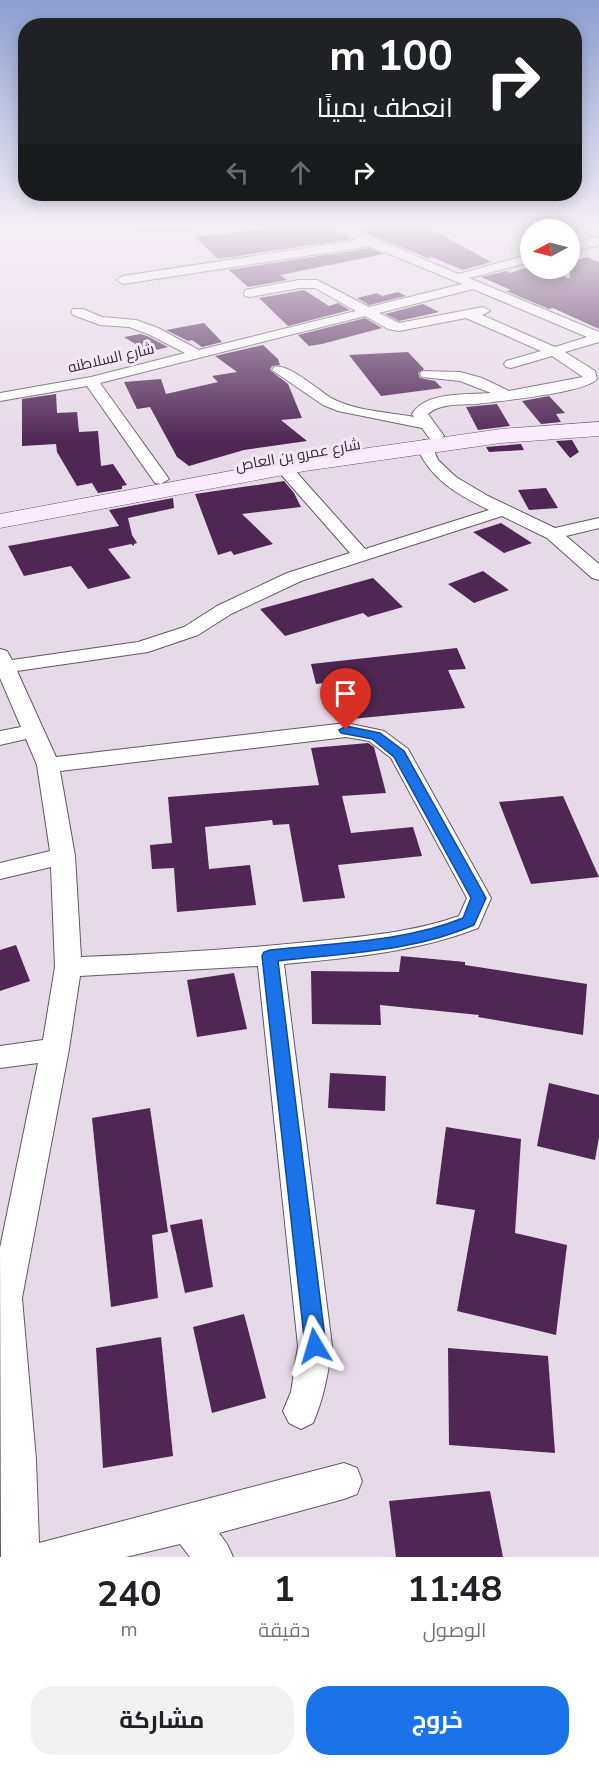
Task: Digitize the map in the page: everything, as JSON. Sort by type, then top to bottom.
[{"type":"street","points":[[340,297],[393,326],[399,327],[470,315],[516,303]]},
{"type":"street","name":"شارع السلاطنه","points":[[0,397],[91,381],[426,297]]},
{"type":"street","points":[[501,297],[599,338]]},
{"type":"street","points":[[78,312],[100,321],[131,322],[197,354]]},
{"type":"street","points":[[470,315],[555,352],[590,374],[590,379],[584,384],[507,396],[436,403],[423,409],[420,414],[429,435],[431,462],[450,481],[553,534],[599,574]]},
{"type":"street","points":[[511,364],[599,338]]},
{"type":"street","points":[[279,370],[328,402],[429,435]]},
{"type":"street","points":[[427,374],[460,375],[476,380],[507,396]]},
{"type":"street","points":[[91,381],[161,479]]},
{"type":"street","name":"شارع عمرو بن العاص","points":[[0,508],[347,446],[429,435],[599,419]]},
{"type":"street","points":[[0,521],[284,468],[429,435],[501,436],[599,429]]},
{"type":"street","points":[[284,468],[361,555]]},
{"type":"street","points":[[20,1557],[18,1460],[3,1299],[55,1049],[68,967],[63,856],[48,765],[3,661],[141,648],[191,631],[224,610],[294,577],[505,510]]},
{"type":"street","points":[[553,534],[599,523]]},
{"type":"street","points":[[48,765],[346,730],[376,736],[400,754],[479,898],[469,921],[444,932],[406,940],[270,956],[68,967]]},
{"type":"street","points":[[0,738],[34,731]]},
{"type":"street","points":[[0,871],[63,856]]},
{"type":"street","points":[[270,956],[315,1346],[308,1392],[301,1411]]},
{"type":"street","points":[[0,1058],[55,1049]]},
{"type":"street","points":[[50,1557],[344,1481]]},
{"type":"street","points":[[188,1523],[214,1557]]},
{"type":"building","points":[[314,297],[329,306],[338,303],[350,310],[288,326],[259,298]]},
{"type":"building","points":[[362,297],[403,297],[369,305],[357,298]]},
{"type":"building","points":[[520,297],[599,297],[599,329],[553,308],[549,309]]},
{"type":"building","points":[[423,304],[439,312],[399,321],[385,314]]},
{"type":"building","points":[[365,318],[382,328],[309,346],[298,335]]},
{"type":"building","points":[[204,323],[222,342],[202,347],[192,340],[188,341],[166,330]]},
{"type":"building","points":[[141,334],[168,347],[148,352],[124,337]]},
{"type":"building","points":[[263,345],[278,359],[280,365],[272,366],[270,370],[288,384],[302,418],[281,420],[307,441],[244,450],[189,466],[177,457],[150,407],[137,409],[124,382],[161,379],[166,394],[218,382],[212,376],[237,372],[215,356]]},
{"type":"building","points":[[408,352],[424,369],[418,373],[420,378],[435,381],[442,388],[381,396],[349,355]]},
{"type":"building","points":[[56,394],[57,413],[77,412],[79,432],[98,431],[101,466],[113,464],[127,485],[122,486],[122,489],[98,493],[92,483],[77,486],[57,452],[56,444],[22,446],[22,399]]},
{"type":"building","points":[[549,396],[565,413],[556,414],[561,422],[541,424],[522,401]]},
{"type":"building","points":[[497,404],[510,426],[478,430],[466,407]]},
{"type":"building","points":[[572,440],[579,452],[570,458],[556,441]]},
{"type":"building","points":[[521,444],[524,450],[489,452],[486,447]]},
{"type":"building","points":[[284,481],[294,493],[301,507],[242,514],[273,544],[234,555],[231,551],[218,555],[195,494]]},
{"type":"building","points":[[546,488],[558,508],[529,510],[518,490]]},
{"type":"building","points":[[173,498],[174,508],[128,518],[132,535],[137,543],[134,546],[131,544],[108,549],[131,578],[88,589],[71,566],[24,576],[8,546],[119,526],[109,510]]},
{"type":"building","points":[[501,523],[532,543],[504,553],[473,532]]},
{"type":"building","points":[[483,571],[509,590],[474,603],[448,584]]},
{"type":"building","points":[[373,578],[403,607],[368,617],[363,613],[285,636],[260,609]]},
{"type":"building","points":[[457,648],[466,669],[448,670],[465,708],[351,719],[347,705],[331,707],[324,683],[316,684],[311,664]]},
{"type":"building","points":[[368,743],[374,747],[386,793],[342,796],[351,833],[413,827],[422,856],[338,865],[345,898],[303,902],[289,824],[273,825],[272,820],[205,827],[209,869],[250,865],[256,905],[177,912],[174,868],[152,869],[150,845],[172,843],[168,797],[319,785],[311,748]]},
{"type":"building","points":[[563,796],[599,877],[531,884],[499,802]]},
{"type":"building","points":[[16,945],[30,981],[0,991],[0,950]]},
{"type":"building","points":[[401,956],[465,962],[465,965],[587,984],[583,1035],[478,1017],[479,1015],[380,1005],[381,1025],[312,1024],[311,971],[399,972]]},
{"type":"building","points":[[234,973],[247,1029],[197,1037],[187,980]]},
{"type":"building","points":[[330,1073],[386,1076],[385,1111],[328,1108]]},
{"type":"building","points":[[549,1083],[599,1095],[599,1137],[595,1160],[537,1146]]},
{"type":"building","points":[[150,1108],[168,1232],[152,1235],[158,1298],[111,1307],[92,1118]]},
{"type":"building","points":[[446,1127],[521,1139],[515,1233],[567,1245],[556,1335],[457,1311],[475,1210],[436,1204]]},
{"type":"building","points":[[202,1219],[213,1287],[185,1293],[170,1225]]},
{"type":"building","points":[[244,1314],[266,1398],[212,1413],[193,1327]]},
{"type":"building","points":[[161,1337],[173,1456],[103,1468],[96,1348]]},
{"type":"building","points":[[448,1348],[548,1356],[555,1453],[449,1445]]},
{"type":"building","points":[[490,1491],[503,1557],[396,1557],[389,1501]]},
{"type":"route","points":[[315,1346],[270,956],[406,940],[444,932],[469,921],[479,898],[400,754],[376,736],[346,730]]}]
